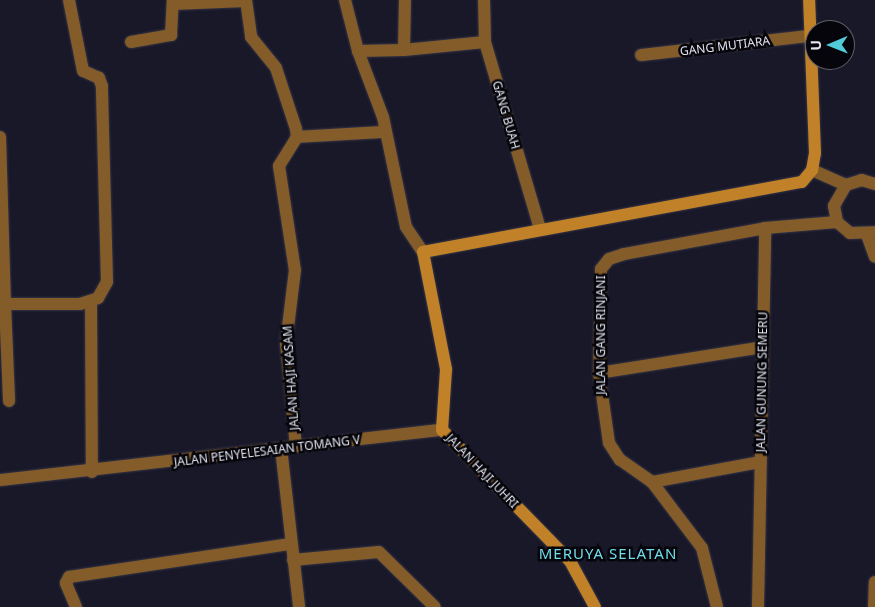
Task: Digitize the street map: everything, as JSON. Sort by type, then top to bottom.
[{"type":"street","points":[[6,304],[91,301],[102,294],[106,282],[102,86],[99,78],[82,71],[69,0]]},
{"type":"street","points":[[131,42],[171,35],[173,2],[246,0],[251,37],[276,68],[297,137],[385,132]]},
{"type":"street","points":[[345,0],[358,51],[381,108],[406,228],[423,252],[540,229],[796,185],[813,166],[810,70]]},
{"type":"street","points":[[404,50],[405,0]]},
{"type":"street","name":"GANG BUAH","points":[[484,0],[485,42],[540,229]]},
{"type":"street","points":[[809,0],[809,20]]},
{"type":"street","name":"GANG MUTIARA","points":[[641,55],[805,36]]},
{"type":"street","points":[[358,51],[404,50],[485,42]]},
{"type":"street","points":[[0,137],[9,401]]},
{"type":"street","name":"JALAN HAJI KASAM","points":[[296,447],[286,343],[295,270],[279,166],[297,137]]},
{"type":"street","points":[[813,166],[846,185],[873,181]]},
{"type":"street","points":[[846,185],[834,206],[837,222],[850,233],[871,234],[875,257]]},
{"type":"street","points":[[765,228],[837,222]]},
{"type":"street","name":"JALAN GANG RINJANI","points":[[717,607],[702,548],[652,482],[620,460],[610,443],[599,372],[604,263],[624,254],[765,228]]},
{"type":"street","name":"JALAN GUNUNG SEMERU","points":[[758,607],[765,228]]},
{"type":"street","name":"JALAN HAJI JUHRI","points":[[423,252],[446,369],[442,430],[570,561],[595,607]]},
{"type":"street","points":[[91,301],[92,472]]},
{"type":"street","points":[[599,372],[763,346]]},
{"type":"street","name":"JALAN PENYELESAIAN TOMANG V","points":[[0,480],[92,472],[442,430]]},
{"type":"street","points":[[281,448],[299,607]]},
{"type":"street","points":[[652,482],[760,462]]},
{"type":"street","points":[[76,607],[66,583],[69,576],[291,544]]},
{"type":"street","points":[[293,560],[379,552],[435,607]]},
{"type":"street","points":[[874,607],[875,582]]},
{"type":"district","name":"MERUYA SELATAN","points":[[608,554]]}]
